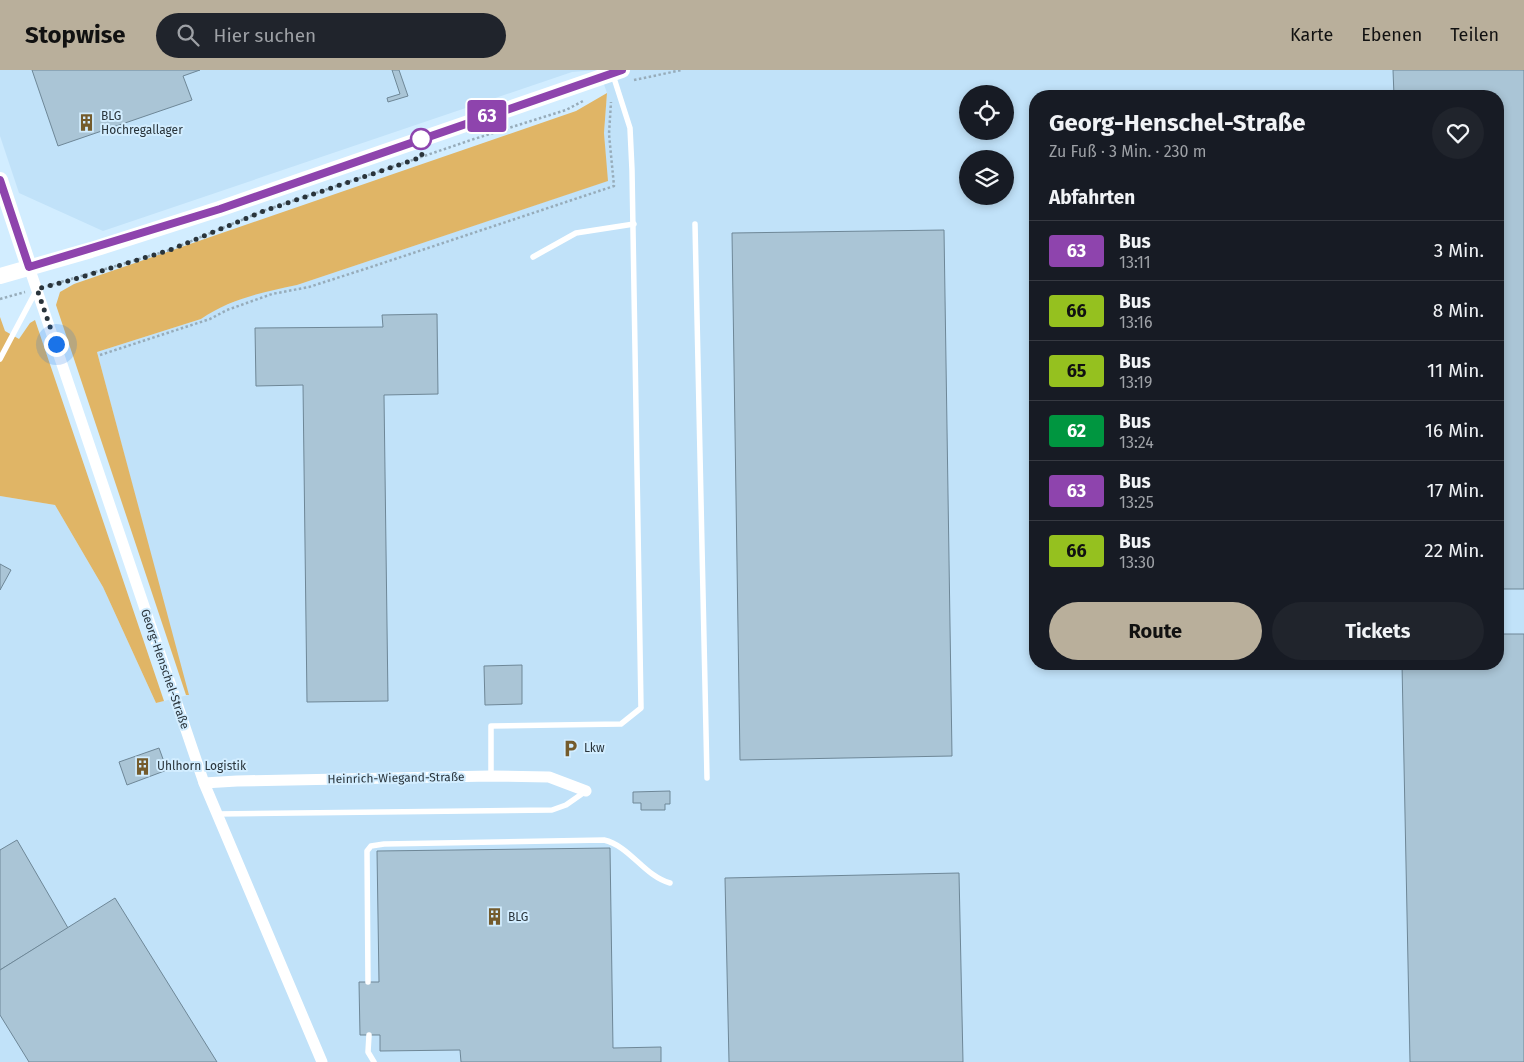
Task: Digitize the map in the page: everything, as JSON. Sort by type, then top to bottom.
[{"type":"street","points":[[0,276],[220,209],[606,74],[625,76]]},
{"type":"street","points":[[0,180],[29,267]]},
{"type":"street","name":"Georg-Henschel-Straße","points":[[29,267],[204,783],[322,1062]]},
{"type":"street","name":"Heinrich-Wiegand-Straße","points":[[204,783],[491,776],[549,777],[586,791]]},
{"type":"lane","points":[[491,776],[491,726],[621,724],[641,708],[634,224],[630,128],[606,74]]},
{"type":"lane","points":[[533,256],[576,233],[634,224]]},
{"type":"lane","points":[[696,224],[707,778]]},
{"type":"lane","points":[[0,359],[37,289]]},
{"type":"lane","points":[[217,814],[552,810],[566,805],[586,791]]},
{"type":"lane","points":[[368,982],[367,851],[372,846],[384,844],[604,840],[614,842],[660,880],[670,883]]},
{"type":"lane","points":[[369,1035],[368,1052],[374,1062]]},
{"type":"path","points":[[625,76],[682,70]]},
{"type":"path","points":[[100,355],[210,319],[227,310],[272,294],[309,287],[614,186],[609,134],[611,96]]},
{"type":"path","points":[[2,292],[2,298],[75,279],[170,250],[264,211],[474,139],[566,110],[588,98]]},
{"type":"shaded area","points":[[0,70],[597,70],[572,72],[103,231],[19,193],[0,136]]},
{"type":"shaded area","points":[[599,70],[1524,70],[1524,1062],[0,1062],[0,496],[55,505],[103,587],[156,703],[188,695],[97,352],[201,319],[216,309],[256,293],[297,285],[607,181],[604,133],[607,93]]},
{"type":"shaded area","points":[[607,93],[604,133],[608,181],[297,285],[235,301],[201,319],[97,352],[189,695],[186,695],[56,305],[60,292],[74,284],[576,111]]},
{"type":"shaded area","points":[[0,317],[5,331],[19,339],[30,323],[35,320],[164,701],[156,703],[103,587],[55,505],[0,496]]},
{"type":"building","name":"BLG Hochregallager","points":[[32,70],[200,70],[183,76],[192,100],[58,146]]},
{"type":"building","points":[[392,70],[399,70],[408,96],[388,102],[387,98],[400,94]]},
{"type":"building","points":[[1393,70],[1524,70],[1524,589],[1504,589],[1504,90],[1394,90]]},
{"type":"building","points":[[944,230],[952,756],[740,760],[732,233]]},
{"type":"building","points":[[437,314],[438,394],[384,395],[388,701],[307,702],[303,385],[256,386],[255,328],[383,327],[382,315]]},
{"type":"building","points":[[0,564],[11,570],[0,590]]},
{"type":"building","points":[[1504,634],[1524,634],[1524,1062],[1410,1062],[1402,670],[1504,670]]},
{"type":"building","points":[[522,665],[522,704],[485,705],[484,666]]},
{"type":"building","name":"Uhlhorn Logistik","points":[[159,748],[167,770],[127,785],[119,762]]},
{"type":"building","points":[[670,791],[670,804],[665,804],[665,810],[641,810],[641,803],[633,803],[633,792]]},
{"type":"building","points":[[17,840],[68,928],[0,970],[0,850]]},
{"type":"building","name":"BLG","points":[[610,848],[613,1048],[661,1047],[661,1062],[461,1062],[460,1050],[380,1051],[380,1035],[360,1035],[359,982],[379,982],[377,851]]},
{"type":"building","points":[[959,873],[963,1062],[729,1062],[725,878]]},
{"type":"building","points":[[115,898],[217,1062],[29,1062],[0,1015],[0,970]]},
{"type":"bus line","name":"63","points":[[0,180],[29,267],[91,250],[220,209],[622,70]]},
{"type":"place","name":"BLG Hochregallager","points":[[87,123]]},
{"type":"place","name":"Lkw","points":[[570,748]]},
{"type":"place","name":"Uhlhorn Logistik","points":[[143,766]]},
{"type":"place","name":"BLG","points":[[494,917]]},
{"type":"route","points":[[56,344],[37,289],[170,250],[264,211],[422,157],[421,139]]}]
